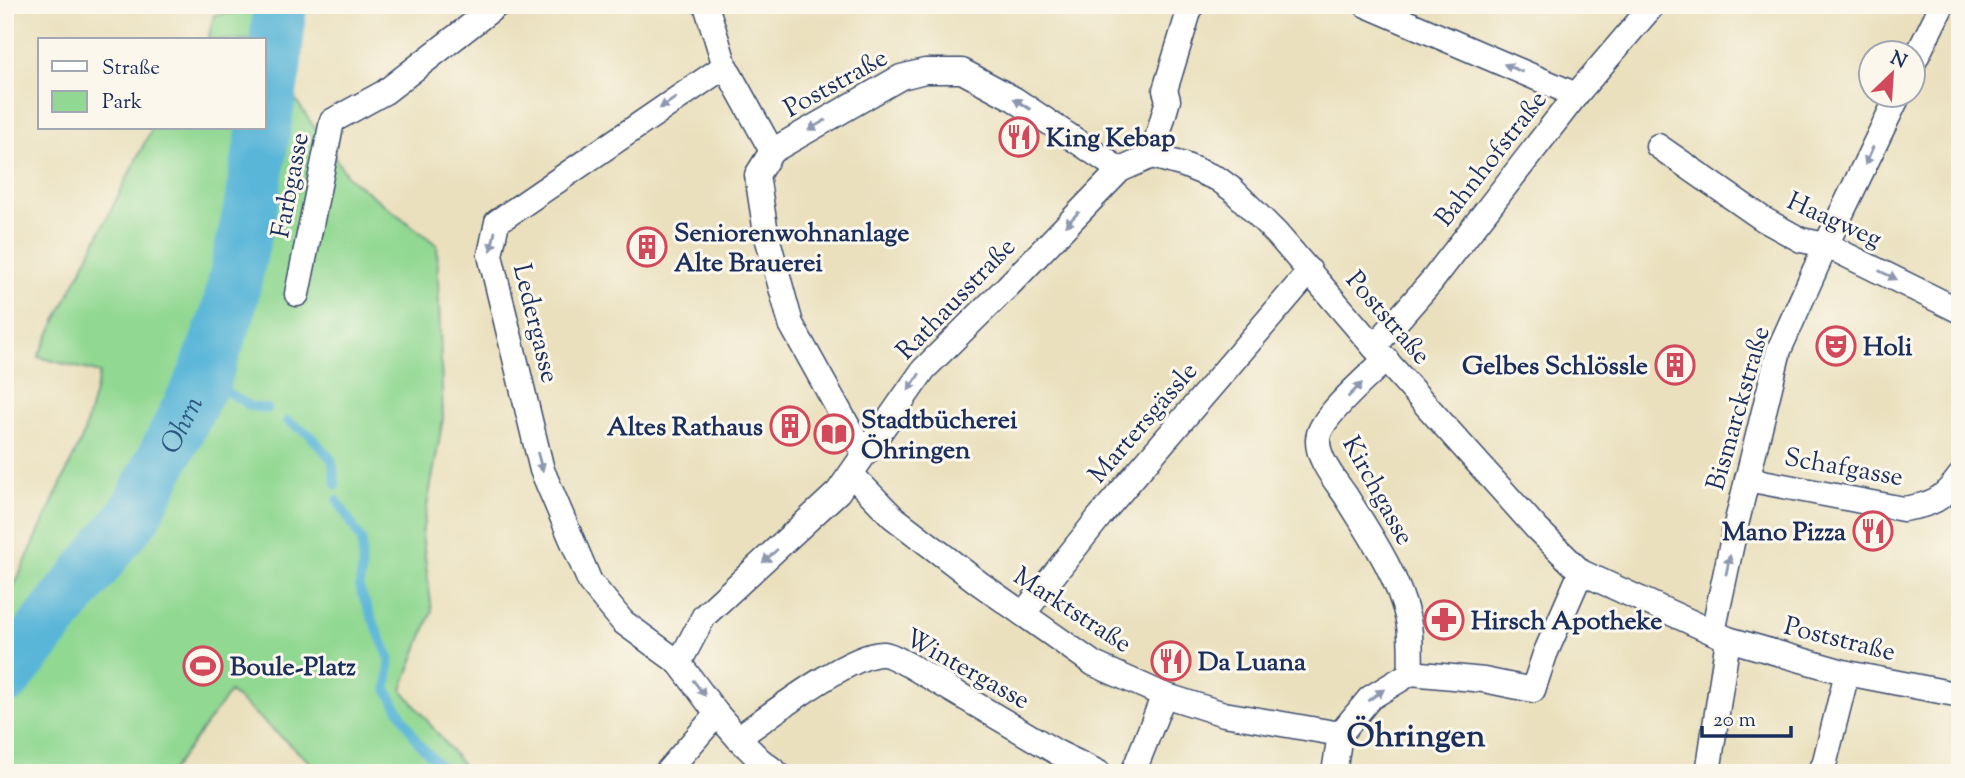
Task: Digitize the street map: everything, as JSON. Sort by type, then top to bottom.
[{"type":"street","name":"Farbgasse","points":[[297,294],[332,121],[384,92],[497,5]]},
{"type":"street","points":[[706,5],[725,65],[772,151],[757,175],[766,233],[791,324],[855,439],[866,453]]},
{"type":"street","points":[[1119,170],[1152,156],[1168,100],[1165,90],[1191,5]]},
{"type":"street","points":[[1366,5],[1576,95]]},
{"type":"street","name":"Bahnhofstraße","points":[[1380,353],[1431,282],[1576,95],[1653,5]]},
{"type":"street","points":[[1926,39],[1942,5]]},
{"type":"street","name":"Ledergasse","points":[[725,65],[497,222],[490,255],[542,470],[590,582],[623,622],[679,663],[717,714],[760,760],[777,773]]},
{"type":"street","name":"Poststraße","points":[[772,151],[901,77],[925,71],[961,71],[1014,99],[1119,170]]},
{"type":"street","name":"Bismarckstraße","points":[[1709,773],[1721,635],[1747,479],[1779,350],[1892,108]]},
{"type":"street","name":"Haagweg","points":[[1658,146],[1763,219],[1801,240],[1826,245],[1960,311]]},
{"type":"street","name":"Poststraße","points":[[1152,156],[1207,175],[1233,190],[1310,271],[1537,529],[1581,572],[1721,635],[1847,673],[1960,695]]},
{"type":"street","name":"Rathausstraße","points":[[679,663],[704,616],[838,492],[924,369],[1119,170]]},
{"type":"street","name":"Martersgässle","points":[[1023,614],[1100,516],[1310,271]]},
{"type":"street","name":"Kirchgasse","points":[[1380,353],[1324,422],[1318,437],[1320,452],[1395,582],[1408,621],[1411,674]]},
{"type":"street","name":"Marktstraße","points":[[851,474],[893,517],[1094,664],[1164,695],[1224,714],[1340,734]]},
{"type":"street","name":"Schafgasse","points":[[1747,479],[1903,509],[1924,506],[1948,494],[1960,476]]},
{"type":"street","points":[[1334,773],[1340,734],[1370,698],[1411,674],[1484,680],[1533,690],[1545,654],[1581,572]]},
{"type":"street","name":"Wintergasse","points":[[738,737],[793,699],[863,657],[885,654],[909,665],[1058,753],[1099,773]]},
{"type":"street","points":[[1819,773],[1824,765],[1847,673]]},
{"type":"street","points":[[1133,773],[1164,695]]},
{"type":"street","points":[[666,773],[717,714]]},
{"type":"green space","points":[[238,5],[294,5],[287,87],[348,177],[437,245],[443,419],[422,534],[432,611],[402,689],[469,773],[322,773],[230,692],[170,773],[5,773],[5,606],[83,436],[100,373],[38,357],[151,130],[266,130],[266,38],[208,38],[214,15],[236,13]]},
{"type":"waterway","name":"Ohrn","points":[[266,115],[274,69],[280,5]]},
{"type":"waterway","points":[[1656,20],[1668,5]]},
{"type":"waterway","name":"Ohrn","points":[[5,678],[135,514],[204,378],[228,312],[264,130]]},
{"type":"waterway","points":[[204,378],[250,406],[268,409]]},
{"type":"waterway","points":[[287,421],[309,434],[332,460],[336,485]]},
{"type":"waterway","points":[[337,500],[362,541],[359,588],[390,660],[387,690],[418,743],[447,773]]},
{"type":"place","name":"King Kebap","points":[[1019,137]]},
{"type":"place","name":"Seniorenwohnanlage Alte Brauerei","points":[[647,247]]},
{"type":"place","name":"Holi","points":[[1836,346]]},
{"type":"place","name":"Gelbes Schlössle","points":[[1675,365]]},
{"type":"place","name":"Altes Rathaus","points":[[790,426]]},
{"type":"place","name":"Stadtbücherei Öhringen","points":[[834,434]]},
{"type":"place","name":"Mano Pizza","points":[[1873,531]]},
{"type":"place","name":"Hirsch Apotheke","points":[[1444,620]]},
{"type":"place","name":"Da Luana","points":[[1171,661]]},
{"type":"place","name":"Boule-Platz","points":[[203,666]]},
{"type":"district","name":"Öhringen","points":[[1416,734]]}]
